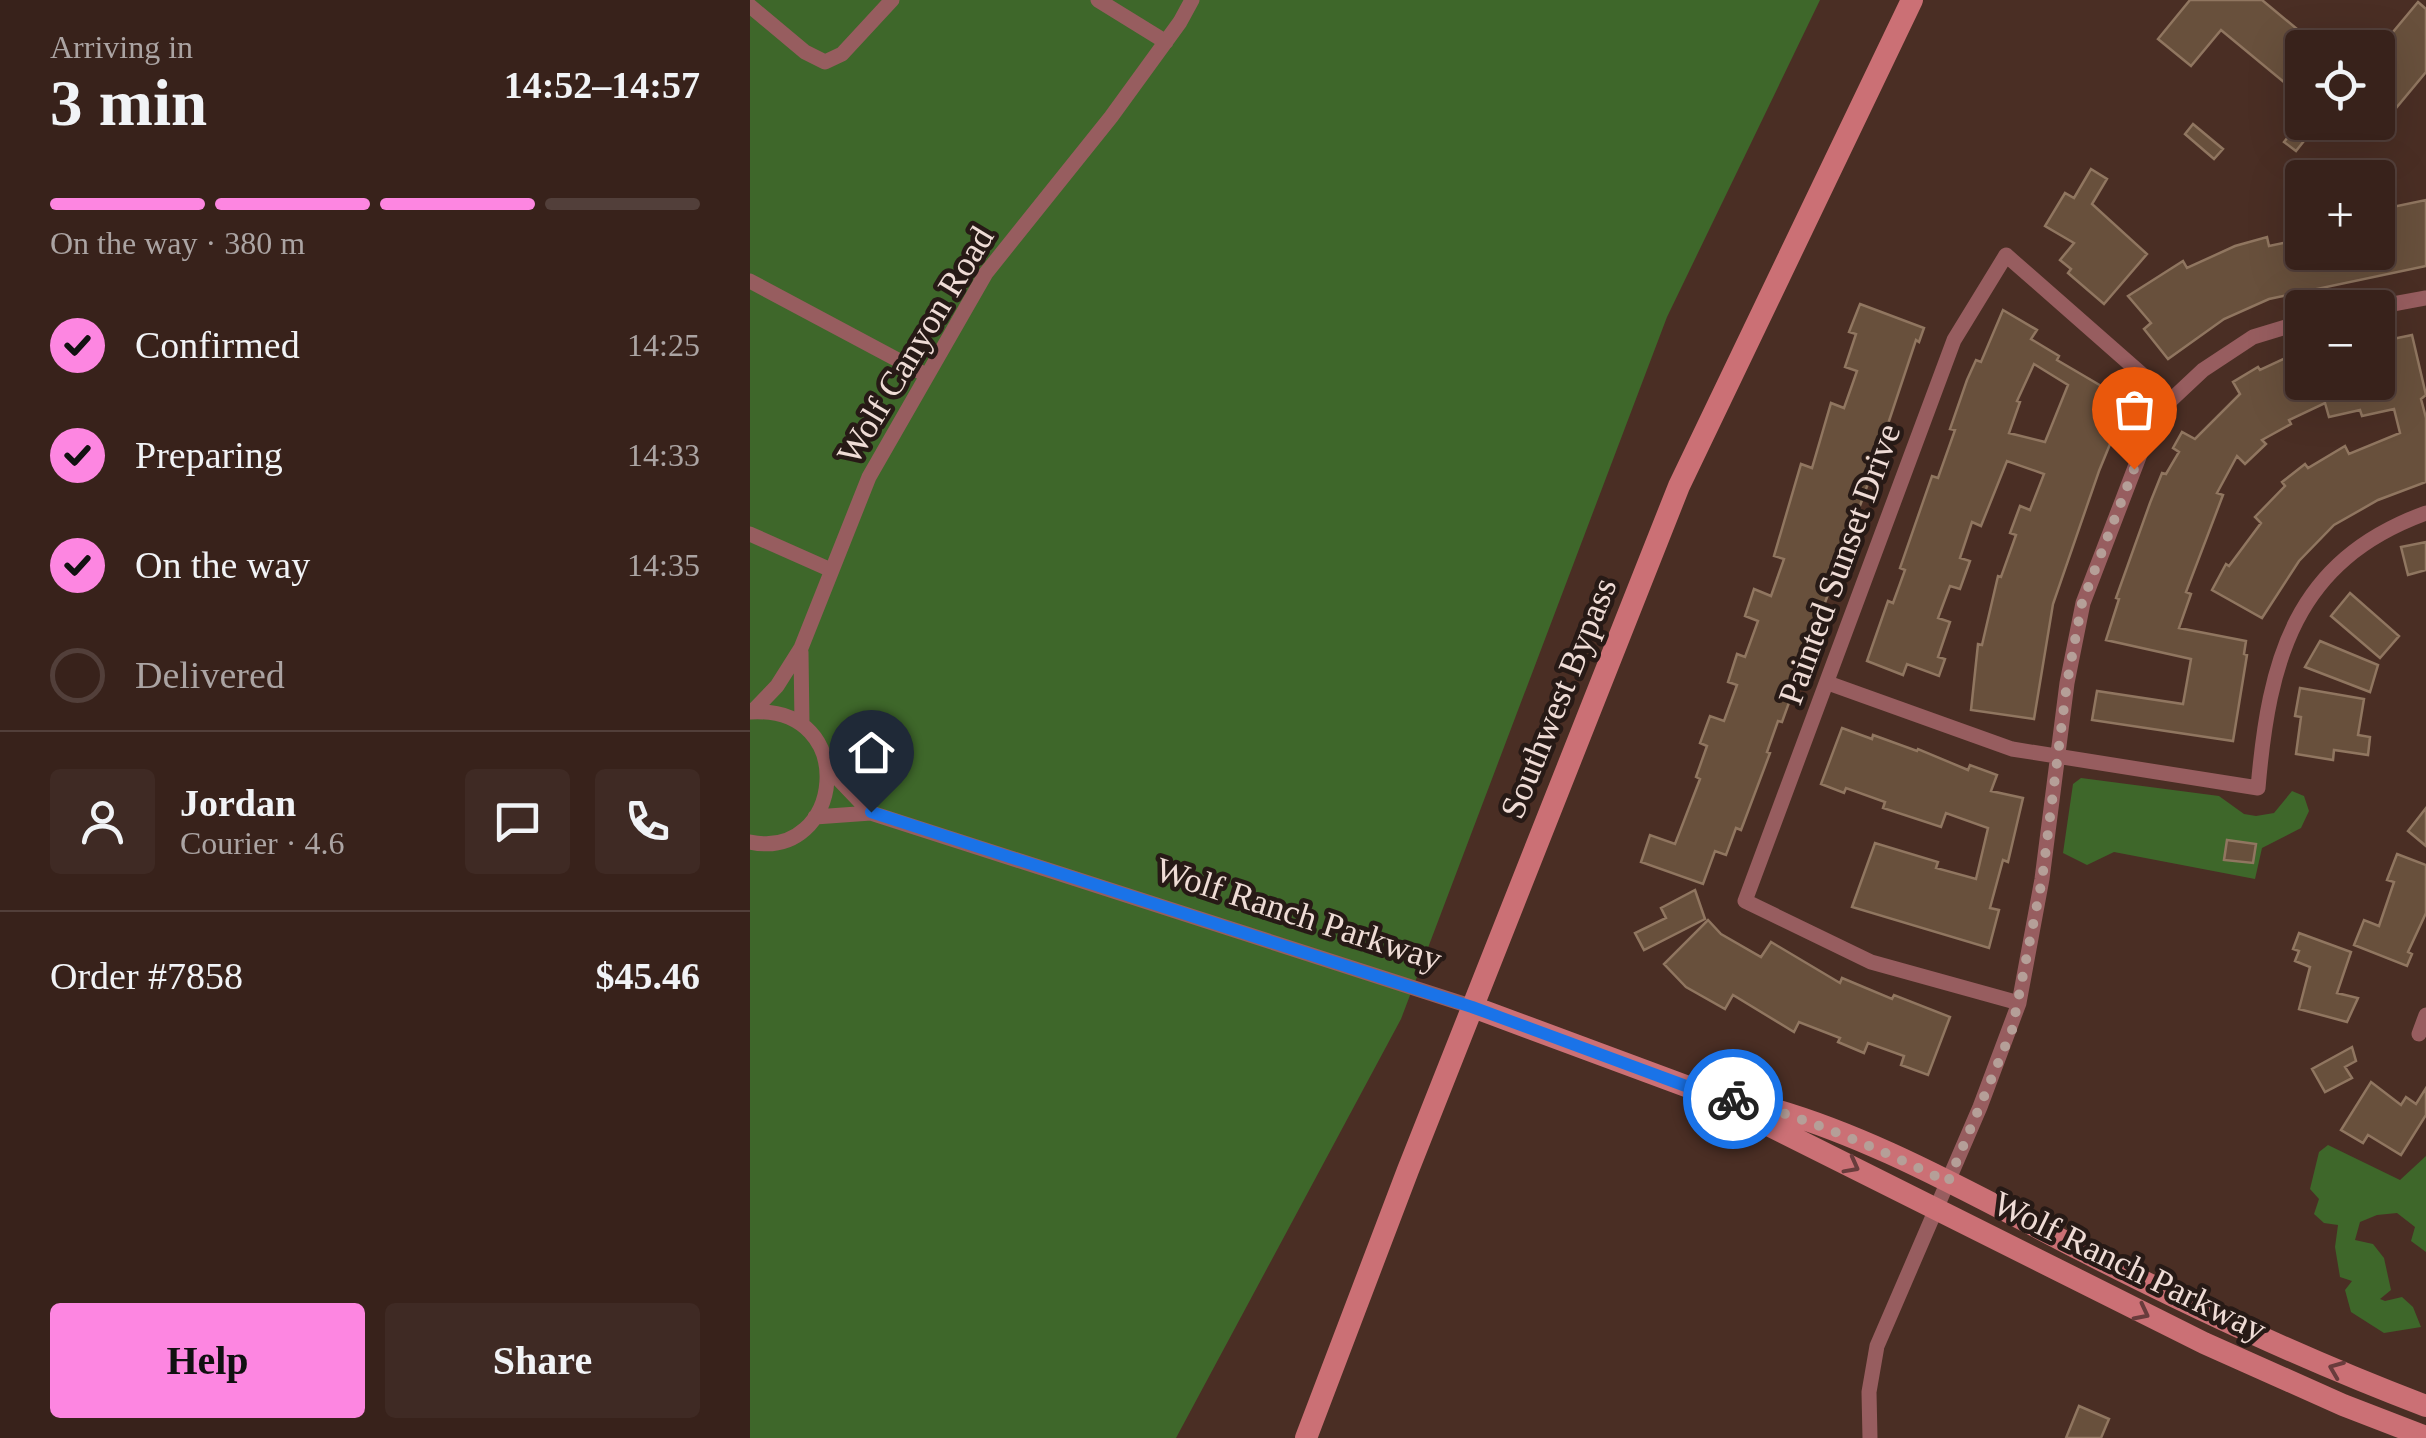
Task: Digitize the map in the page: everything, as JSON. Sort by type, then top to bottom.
[{"type":"street","points":[[750,6],[805,52],[825,62],[842,54],[892,0]]},
{"type":"street","points":[[1098,0],[1166,42]]},
{"type":"street","name":"Wolf Canyon Road","points":[[751,712],[777,686],[801,648],[869,477],[986,273],[1111,118],[1192,0]]},
{"type":"street","name":"Southwest Bypass","points":[[1306,1438],[1679,486],[1912,0]]},
{"type":"street","name":"Painted Sunset Drive","points":[[2019,1004],[1871,962],[1745,902],[1954,340],[2006,254],[2171,400]]},
{"type":"street","points":[[750,281],[926,375]]},
{"type":"street","points":[[2395,304],[2426,298]]},
{"type":"street","points":[[1870,1438],[1869,1392],[1878,1346],[2012,1030],[2019,1004],[2082,603],[2147,436],[2171,400],[2192,378],[2234,348],[2252,337],[2285,327]]},
{"type":"street","points":[[1828,684],[2012,749],[2258,788],[2269,700],[2299,612],[2342,560],[2400,522],[2426,513]]},
{"type":"street","points":[[750,534],[831,570]]},
{"type":"street","name":"Wolf Canyon Road","points":[[801,648],[802,724]]},
{"type":"street","points":[[751,712],[773,712],[802,724]]},
{"type":"street","name":"Wolf Ranch Parkway","points":[[802,724],[814,736],[828,768],[871,812]]},
{"type":"street","points":[[750,856],[756,843],[792,837],[815,817],[825,800],[828,768]]},
{"type":"street","name":"Wolf Ranch Parkway","points":[[815,817],[871,812],[1472,1007],[1702,1092],[1784,1114],[1948,1182],[2226,1321],[2426,1406]]},
{"type":"street","points":[[2419,1034],[2426,1015]]},
{"type":"street","name":"Wolf Ranch Parkway","points":[[1702,1092],[2204,1343],[2316,1394],[2426,1437]]},
{"type":"green space","points":[[750,0],[1820,0],[1667,317],[1401,1019],[1176,1438],[750,1438]]},
{"type":"green space","points":[[2081,778],[2219,796],[2244,814],[2256,816],[2274,813],[2292,791],[2304,796],[2309,811],[2301,828],[2262,848],[2255,879],[2114,852],[2087,865],[2063,853],[2073,784]]},
{"type":"green space","points":[[2328,1145],[2400,1180],[2426,1156],[2426,1252],[2411,1241],[2415,1227],[2397,1213],[2360,1222],[2355,1240],[2373,1244],[2384,1258],[2391,1290],[2380,1299],[2402,1297],[2413,1307],[2421,1327],[2384,1333],[2351,1312],[2345,1290],[2352,1281],[2340,1277],[2335,1247],[2338,1225],[2324,1223],[2314,1214],[2319,1199],[2310,1189],[2319,1152]]},
{"type":"building","points":[[2190,0],[2262,0],[2298,30],[2285,30],[2285,83],[2221,30],[2191,66],[2158,39]]},
{"type":"building","points":[[2418,2],[2426,9],[2426,72],[2395,109],[2395,30]]},
{"type":"building","points":[[2193,124],[2223,149],[2214,159],[2185,134]]},
{"type":"building","points":[[2286,140],[2305,140],[2296,151]]},
{"type":"building","points":[[2091,169],[2107,179],[2092,204],[2147,254],[2104,304],[2068,273],[2071,269],[2060,260],[2074,243],[2045,226],[2065,193],[2074,198]]},
{"type":"building","points":[[2426,200],[2426,266],[2312,290],[2285,290],[2285,296],[2224,319],[2168,359],[2144,329],[2151,323],[2128,296],[2183,261],[2187,268],[2235,246],[2267,237],[2269,246],[2285,243],[2285,270],[2395,270],[2395,206]]},
{"type":"building","points":[[1860,304],[1924,328],[1919,342],[1916,340],[1870,478],[1741,830],[1736,828],[1726,855],[1715,851],[1703,884],[1641,862],[1650,835],[1675,844],[1700,779],[1696,777],[1707,746],[1700,743],[1710,716],[1724,721],[1737,685],[1728,682],[1737,654],[1745,657],[1758,621],[1745,616],[1754,589],[1771,596],[1784,559],[1774,556],[1801,464],[1812,468],[1831,403],[1844,408],[1857,371],[1845,367],[1856,334],[1849,332]]},
{"type":"building","points":[[2003,310],[2037,330],[2031,339],[2059,356],[2057,360],[2132,404],[2122,415],[2099,471],[2053,604],[2034,719],[1971,710],[1978,644],[1982,645],[1998,576],[2001,577],[2016,535],[2010,533],[2020,506],[2030,510],[2044,474],[2007,461],[1981,526],[1972,522],[1960,558],[1970,561],[1960,589],[1950,586],[1938,618],[1950,622],[1938,657],[1945,659],[1939,676],[1907,664],[1903,675],[1867,661],[1888,601],[1893,603],[1905,570],[1900,568],[1932,476],[1938,478],[1967,380],[1976,360],[1981,362]],"holes":[[[2034,364],[2068,385],[2045,442],[2009,433],[2020,402],[2017,401]]]},
{"type":"building","points":[[2412,335],[2426,395],[2421,399],[2426,418],[2426,482],[2378,500],[2334,525],[2299,561],[2262,618],[2212,590],[2226,564],[2229,566],[2261,523],[2255,517],[2285,486],[2282,482],[2305,464],[2308,468],[2345,446],[2349,454],[2400,433],[2394,409],[2362,416],[2360,410],[2329,417],[2325,403],[2289,420],[2291,424],[2262,440],[2266,444],[2245,464],[2237,456],[2217,493],[2223,495],[2186,592],[2191,594],[2179,628],[2246,641],[2233,741],[2092,720],[2097,691],[2183,704],[2191,659],[2106,640],[2119,599],[2116,598],[2150,503],[2162,473],[2166,474],[2179,452],[2173,448],[2182,432],[2195,439],[2240,394],[2233,382],[2258,367],[2260,370],[2285,358],[2285,400],[2395,400],[2395,338]]},
{"type":"building","points":[[2426,542],[2426,570],[2408,575],[2401,547]]},
{"type":"building","points":[[2350,593],[2399,636],[2380,658],[2331,616]]},
{"type":"building","points":[[2320,641],[2378,665],[2370,692],[2305,667]]},
{"type":"building","points":[[2300,688],[2364,699],[2358,735],[2370,737],[2368,755],[2334,750],[2333,760],[2296,754],[2301,717],[2295,716]]},
{"type":"building","points":[[1842,728],[1918,749],[1968,770],[1970,765],[1997,775],[1991,791],[2023,798],[2008,862],[2003,860],[1990,908],[1999,910],[1989,948],[1852,907],[1875,843],[1938,862],[1936,868],[1976,879],[1988,828],[1946,813],[1941,827],[1883,808],[1885,802],[1846,788],[1844,793],[1821,784]]},
{"type":"building","points":[[2426,808],[2426,846],[2408,831]]},
{"type":"building","points":[[2227,840],[2256,844],[2253,863],[2224,860]]},
{"type":"building","points":[[2397,854],[2426,865],[2426,913],[2408,952],[2412,954],[2407,966],[2354,945],[2364,920],[2379,926],[2394,882],[2387,880]]},
{"type":"building","points":[[1695,890],[1705,919],[1644,950],[1635,933],[1666,918],[1661,908]]},
{"type":"building","points":[[1708,920],[1721,934],[1761,957],[1771,942],[1840,983],[1842,978],[1950,1017],[1928,1075],[1901,1065],[1904,1056],[1868,1043],[1864,1053],[1838,1042],[1840,1038],[1799,1022],[1794,1032],[1733,995],[1725,1009],[1686,987],[1664,964]]},
{"type":"building","points":[[2299,933],[2351,952],[2337,993],[2358,998],[2347,1022],[2299,1009],[2310,967],[2295,961],[2299,951],[2293,949]]},
{"type":"building","points":[[2352,1047],[2356,1061],[2345,1067],[2352,1078],[2325,1092],[2312,1069]]},
{"type":"building","points":[[2371,1082],[2401,1105],[2406,1097],[2416,1104],[2426,1088],[2426,1115],[2401,1155],[2368,1135],[2363,1143],[2341,1130]]},
{"type":"building","points":[[2079,1406],[2109,1419],[2101,1438],[2066,1438]]},
{"type":"way so far","points":[[1733,1099],[1836,1133],[1948,1182],[2012,1030],[2019,1004],[2042,880],[2067,683],[2082,603],[2134,469]]},
{"type":"route","points":[[871,812],[1472,1007],[1702,1092],[1733,1099]]}]
